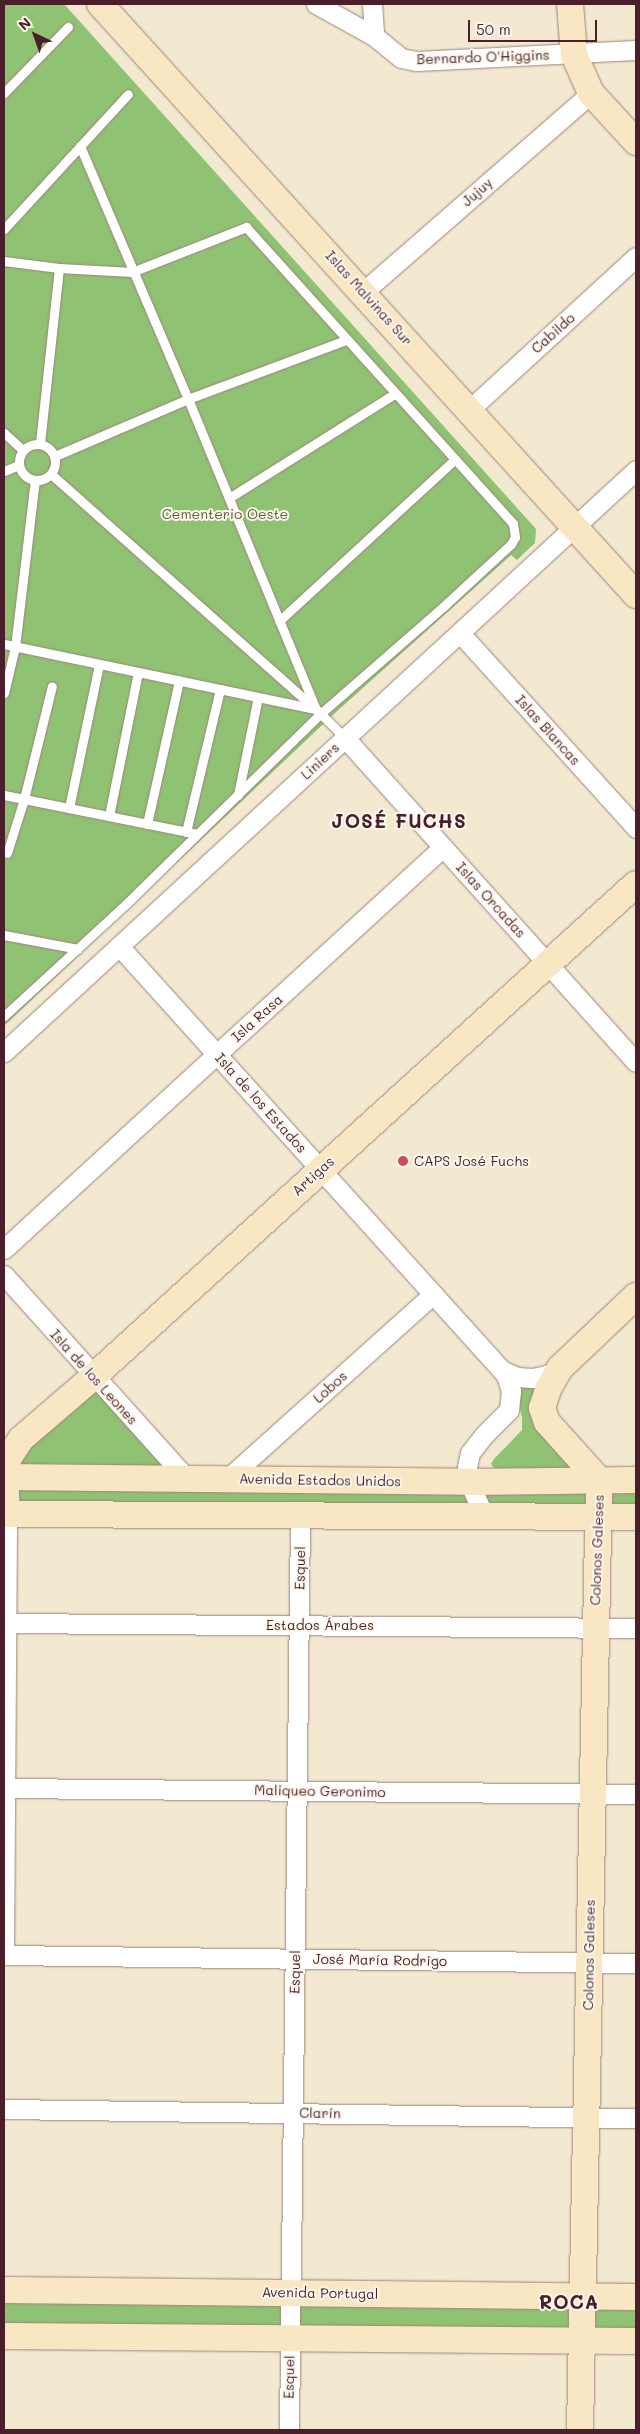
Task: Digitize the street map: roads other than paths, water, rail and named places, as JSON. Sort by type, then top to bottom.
[{"type":"street","name":"Islas Malvinas Sur","points":[[100,4],[636,594]]},
{"type":"street","name":"Bernardo O'Higgins","points":[[316,4],[374,36],[401,58],[418,61],[574,55],[636,50]]},
{"type":"street","points":[[372,4],[374,36]]},
{"type":"street","points":[[570,4],[574,55],[591,93],[636,142]]},
{"type":"street","name":"Jujuy","points":[[363,292],[591,93]]},
{"type":"street","name":"Cabildo","points":[[470,410],[636,257]]},
{"type":"street","name":"Liniers","points":[[4,1052],[636,470]]},
{"type":"street","name":"Islas Blancas","points":[[460,633],[636,828]]},
{"type":"street","name":"Islas Orcadas","points":[[345,738],[636,1062]]},
{"type":"street","name":"Isla Rasa","points":[[4,1249],[443,848]]},
{"type":"street","name":"Artigas","points":[[5,1514],[5,1477],[8,1459],[21,1439],[93,1377],[636,884]]},
{"type":"street","name":"Isla de los Estados","points":[[119,946],[503,1371],[511,1385],[511,1404],[506,1414],[484,1435],[470,1453],[467,1467],[469,1482]]},
{"type":"street","name":"Isla de los Leones","points":[[4,1275],[93,1377],[186,1478]]},
{"type":"street","name":"Lobos","points":[[227,1479],[433,1294]]},
{"type":"street","points":[[599,1480],[547,1422],[542,1408],[548,1389],[560,1368],[636,1296]]},
{"type":"street","points":[[503,1371],[517,1377],[537,1378],[560,1368]]},
{"type":"street","name":"Avenida Estados Unidos","points":[[5,1477],[469,1482],[636,1480]]},
{"type":"street","name":"Colonos Galeses","points":[[580,2430],[594,1627],[599,1480]]},
{"type":"street","points":[[469,1482],[484,1515]]},
{"type":"street","points":[[4,1955],[5,1514],[636,1517]]},
{"type":"street","name":"Esquel","points":[[289,2430],[289,2293],[300,1515]]},
{"type":"street","name":"Estados Árabes","points":[[5,1623],[636,1628]]},
{"type":"street","name":"Maliqueo Geronimo","points":[[4,1788],[636,1794]]},
{"type":"street","name":"José María Rodrigo","points":[[4,1955],[636,1963]]},
{"type":"street","name":"Clarín","points":[[4,2108],[636,2118]]},
{"type":"street","name":"Avenida Portugal","points":[[4,2290],[636,2297]]},
{"type":"street","points":[[4,2336],[636,2341]]},
{"type":"lane","points":[[4,93],[68,27]]},
{"type":"lane","points":[[4,229],[128,94]]},
{"type":"lane","points":[[80,146],[318,711]]},
{"type":"lane","points":[[4,261],[59,268],[132,272],[246,226],[512,524],[515,537],[511,544],[445,605],[318,711],[238,795],[78,949],[4,1016]]},
{"type":"lane","points":[[40,443],[59,268]]},
{"type":"lane","points":[[55,456],[188,399],[346,340]]},
{"type":"lane","points":[[229,498],[394,394]]},
{"type":"lane","points":[[4,433],[23,450]]},
{"type":"lane","points":[[40,443],[49,448],[55,456],[56,462],[51,474],[41,480],[34,480],[24,475],[19,465],[23,450],[28,446],[40,443]]},
{"type":"lane","points":[[279,621],[455,459]]},
{"type":"lane","points":[[4,471],[19,465]]},
{"type":"lane","points":[[51,474],[318,711],[345,738]]},
{"type":"lane","points":[[4,693],[14,647],[34,480]]},
{"type":"lane","points":[[4,644],[318,711]]},
{"type":"lane","points":[[69,808],[98,664]]},
{"type":"lane","points":[[109,816],[138,672]]},
{"type":"lane","points":[[147,824],[179,680]]},
{"type":"lane","points":[[7,853],[24,799],[52,686]]},
{"type":"lane","points":[[186,832],[220,689]]},
{"type":"lane","points":[[238,795],[258,697]]},
{"type":"lane","points":[[4,795],[197,834]]},
{"type":"lane","points":[[4,935],[78,949]]},
{"type":"place","name":"CAPS José Fuchs","points":[[403,1161]]},
{"type":"district","name":"JOSÉ FUCHS","points":[[399,821]]},
{"type":"district","name":"ROCA","points":[[569,2302]]},
{"type":"park label","name":"Cementerio Oeste","points":[[225,514]]}]
